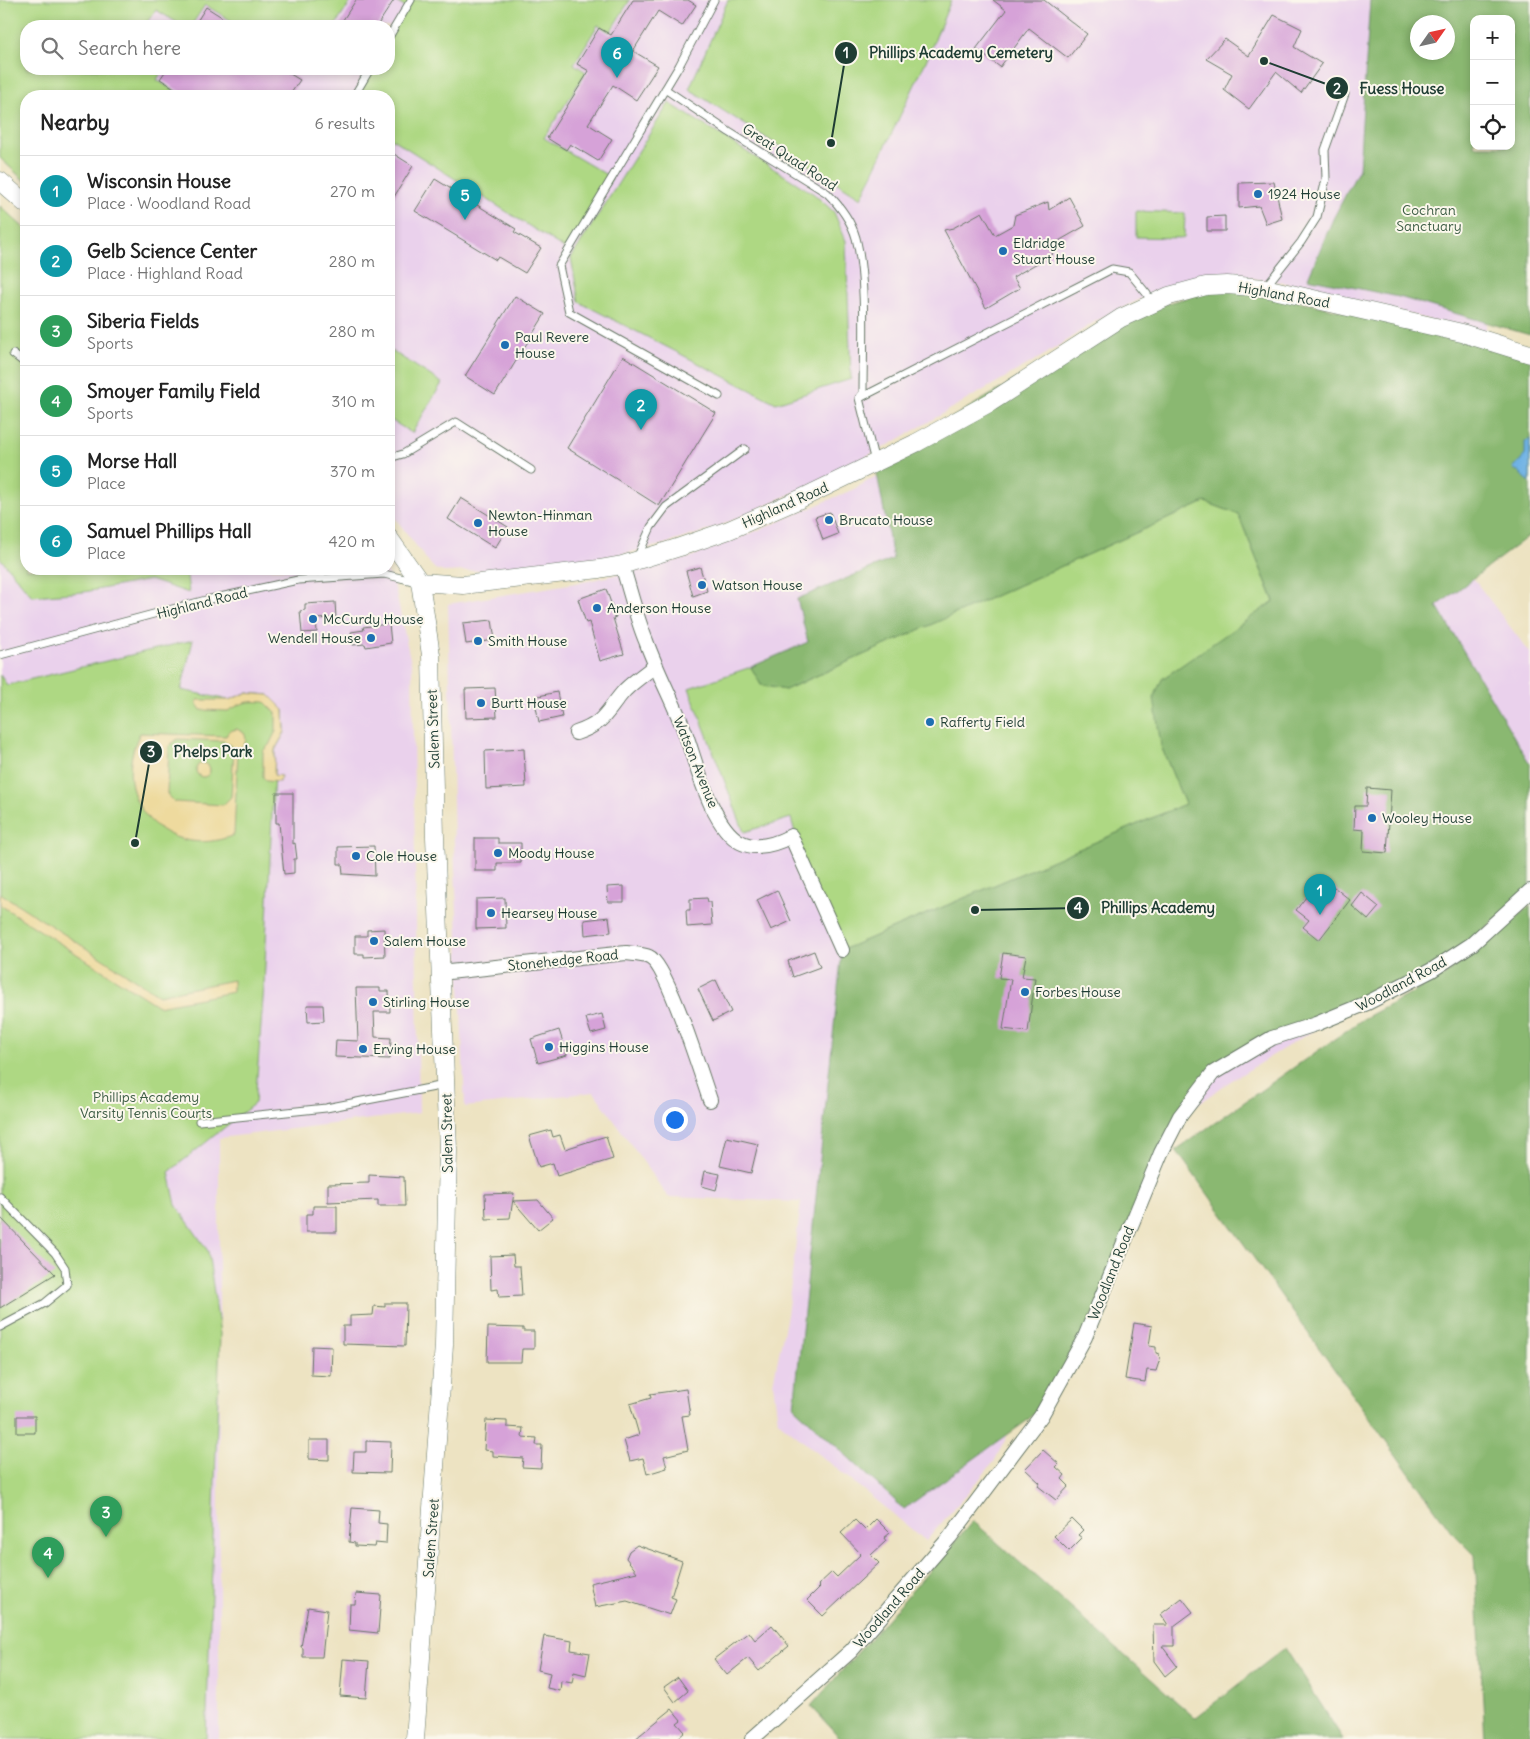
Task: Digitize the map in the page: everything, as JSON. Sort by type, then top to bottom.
[{"type":"street","points":[[0,181],[20,199]]},
{"type":"street","name":"Highland Road","points":[[420,582],[463,585],[562,574],[629,562],[680,548],[728,530],[800,499],[875,463],[991,402],[1121,318],[1169,296],[1206,286],[1228,285],[1264,288],[1462,333],[1530,354]]},
{"type":"street","name":"Salem Street","points":[[395,547],[420,582],[426,608],[430,655],[440,972],[448,1150],[444,1345],[416,1739]]},
{"type":"street","name":"Watson Avenue","points":[[629,562],[645,641],[684,731],[705,792],[724,827],[740,842],[756,847],[777,843],[791,836],[842,950]]},
{"type":"street","points":[[576,733],[593,727],[610,711],[625,690],[656,665]]},
{"type":"street","name":"Woodland Road","points":[[752,1739],[851,1651],[950,1537],[1041,1416],[1085,1337],[1165,1145],[1180,1116],[1214,1073],[1272,1038],[1316,1024],[1367,1003],[1432,970],[1472,944],[1530,891]]},
{"type":"street","name":"Stonehedge Road","points":[[440,972],[626,953],[649,956],[656,962],[671,991],[710,1100]]},
{"type":"lane","points":[[395,27],[411,0]]},
{"type":"lane","points":[[714,0],[665,89],[559,266],[568,312],[719,396]]},
{"type":"lane","points":[[358,90],[366,75]]},
{"type":"lane","name":"Great Quad Road","points":[[665,89],[728,132],[827,192],[840,206],[856,238],[860,270],[863,393],[859,398],[875,463]]},
{"type":"lane","points":[[1264,288],[1301,242],[1317,217],[1326,179],[1325,150],[1345,94]]},
{"type":"lane","points":[[859,398],[1112,269],[1129,272],[1147,294],[1151,304]]},
{"type":"lane","points":[[13,354],[20,359]]},
{"type":"lane","points":[[395,456],[403,454],[456,422],[531,470]]},
{"type":"lane","points":[[629,562],[650,527],[666,507],[745,449]]},
{"type":"lane","name":"Highland Road","points":[[0,655],[206,600],[298,580],[370,575]]},
{"type":"lane","name":"Highland Road","points":[[388,575],[420,582]]},
{"type":"lane","points":[[199,1122],[326,1108],[446,1085]]},
{"type":"lane","points":[[0,1197],[55,1253],[65,1268],[67,1285],[46,1303],[0,1327]]},
{"type":"shaded area","points":[[0,0],[1530,0],[1530,335],[1487,322],[1485,334],[1286,283],[1250,278],[1199,281],[1161,289],[1096,321],[1046,354],[892,443],[824,479],[713,529],[661,545],[618,555],[530,568],[444,572],[435,569],[395,518],[395,90],[20,90],[20,176],[0,158]]},
{"type":"shaded area","points":[[0,207],[20,485],[20,575],[389,575],[395,588],[412,668],[419,1113],[219,1138],[219,1739],[0,1739]]},
{"type":"shaded area","points":[[913,455],[1453,552],[1530,653],[1530,876],[1445,950],[1229,1082],[1162,1129],[994,1462],[926,1541],[778,1421],[773,1383],[787,1315],[801,1202],[668,1197],[594,1092],[465,1107],[454,842],[448,604],[588,581],[688,558],[769,526],[854,489]]},
{"type":"green space","points":[[0,0],[352,0],[339,20],[230,20],[205,5],[195,20],[173,20],[156,10],[148,20],[20,20],[20,75],[160,75],[157,80],[173,90],[20,90],[20,176],[0,158]]},
{"type":"green space","points":[[393,0],[630,0],[610,32],[598,25],[574,64],[586,72],[544,138],[612,178],[567,250],[395,141],[395,90],[358,90],[366,75],[395,75],[395,27],[406,8]]},
{"type":"green space","points":[[728,0],[951,0],[926,61],[861,198],[689,89]]},
{"type":"green space","name":"Cochran Sanctuary","points":[[1370,0],[1530,0],[1530,335],[1399,297],[1308,278],[1333,219],[1359,169]]},
{"type":"green space","points":[[669,103],[814,194],[834,212],[846,241],[851,379],[776,403],[579,302],[571,258]]},
{"type":"green space","points":[[0,206],[20,224],[20,575],[187,575],[189,593],[150,580],[84,592],[32,596],[0,558]]},
{"type":"green space","points":[[1136,211],[1185,213],[1184,238],[1136,237]]},
{"type":"green space","points":[[1227,285],[1530,354],[1530,535],[1437,606],[1530,764],[1530,893],[1432,970],[1272,1038],[1213,1073],[1180,1116],[1069,1367],[1028,1420],[904,1509],[794,1407],[842,950],[1185,804],[1161,746],[1154,698],[1162,679],[1274,601],[1238,514],[1205,502],[785,690],[761,685],[751,667],[808,642],[797,599],[893,559],[875,463],[1121,318]]},
{"type":"green space","points":[[395,353],[442,383],[412,433],[395,423]]},
{"type":"green space","name":"Rafferty Field","points":[[1205,502],[1238,514],[1274,602],[1162,679],[1161,746],[1185,804],[842,950],[804,865],[791,818],[744,832],[689,688],[751,667],[761,685],[785,690]]},
{"type":"green space","name":"Phillips Academy Varsity Tennis Courts","points":[[193,640],[181,690],[229,700],[246,693],[269,695],[284,710],[285,732],[275,750],[264,986],[255,1103],[169,1172],[176,1205],[208,1251],[220,1334],[206,1739],[0,1739],[0,675],[7,685]]},
{"type":"green space","points":[[1530,905],[1530,1739],[1485,1739],[1475,1555],[1451,1531],[1176,1150],[1363,1019],[1442,977],[1491,941]]},
{"type":"green space","points":[[973,1521],[1195,1718],[1285,1648],[1343,1739],[841,1739],[811,1706]]},
{"type":"sand","points":[[246,693],[269,695],[284,710],[285,732],[275,750],[274,775],[281,776],[279,782],[266,781],[263,777],[263,751],[269,745],[276,731],[276,713],[265,702],[245,703],[228,711],[201,710],[197,704],[197,700],[229,700]]},
{"type":"sand","points":[[237,729],[244,733],[246,738],[244,744],[238,749],[234,835],[209,841],[186,840],[166,832],[149,819],[137,802],[131,781],[132,757],[140,733],[226,736],[229,731]],"holes":[[[177,739],[225,741],[234,749],[231,797],[223,805],[175,802],[167,794],[169,746]]]},
{"type":"sand","points":[[200,763],[206,763],[210,770],[206,777],[200,777],[196,773],[196,767]]},
{"type":"sand","points":[[0,893],[159,995],[233,980],[233,992],[158,1006],[0,905]]},
{"type":"water","points":[[1530,439],[1530,482],[1513,468],[1525,455],[1525,442]]},
{"type":"building","points":[[356,0],[394,0],[381,20],[343,20]]},
{"type":"building","points":[[633,0],[688,0],[696,5],[682,26],[658,11],[633,51],[658,66],[636,100],[613,85],[588,124],[612,139],[598,161],[570,144],[566,150],[547,138],[589,71],[577,64],[599,28],[611,35]]},
{"type":"building","points":[[993,0],[1044,0],[1087,34],[1068,58],[1029,28],[1000,67],[976,49],[1006,10]]},
{"type":"building","points":[[206,7],[227,20],[198,20]]},
{"type":"building","points":[[1274,15],[1302,29],[1294,47],[1322,64],[1301,93],[1276,72],[1249,109],[1224,90],[1232,74],[1206,59],[1225,39],[1249,56]]},
{"type":"building","points":[[163,75],[292,75],[300,80],[293,90],[177,90],[160,79]]},
{"type":"building","points":[[395,155],[413,166],[395,195]]},
{"type":"building","points":[[435,179],[516,229],[514,232],[541,248],[525,273],[498,257],[496,260],[415,211]]},
{"type":"building","name":"1924 House","points":[[1274,182],[1282,219],[1266,224],[1259,206],[1239,208],[1239,183]]},
{"type":"building","name":"Eldridge Stuart House","points":[[1069,197],[1085,226],[1048,247],[1053,254],[1013,277],[1020,288],[986,308],[944,230],[953,228],[982,212],[995,235],[1013,225],[1015,215],[1048,202],[1049,210]]},
{"type":"building","points":[[1225,216],[1225,231],[1207,231],[1207,217]]},
{"type":"building","name":"Paul Revere House","points":[[515,296],[545,314],[495,395],[465,376]]},
{"type":"building","points":[[623,356],[716,413],[659,506],[567,448]]},
{"type":"building","name":"Newton-Hinman House","points":[[461,498],[508,527],[495,548],[448,519]]},
{"type":"building","points":[[830,512],[838,534],[823,540],[815,517]]},
{"type":"building","name":"Watson House","points":[[700,567],[707,591],[693,596],[686,571]]},
{"type":"building","points":[[606,589],[616,617],[613,618],[624,654],[600,661],[589,622],[586,623],[578,599]]},
{"type":"building","name":"McCurdy House","points":[[335,602],[336,618],[316,619],[317,632],[302,633],[300,611],[305,610],[305,604]]},
{"type":"building","name":"Smith House","points":[[492,620],[495,640],[466,644],[463,623]]},
{"type":"building","name":"Wendell House","points":[[389,624],[391,643],[366,647],[365,644],[353,645],[351,632],[364,630],[363,627]]},
{"type":"building","name":"Burtt House","points":[[495,688],[497,717],[466,718],[465,689]]},
{"type":"building","points":[[557,692],[562,717],[539,722],[534,697]]},
{"type":"building","points":[[524,749],[526,787],[486,789],[485,751]]},
{"type":"building","name":"Wooley House","points":[[1367,788],[1391,790],[1387,853],[1363,851],[1364,830],[1354,829],[1355,806],[1366,806]]},
{"type":"building","points":[[276,793],[293,793],[293,844],[295,843],[297,859],[294,859],[294,873],[284,874],[279,823],[276,823]]},
{"type":"building","name":"Moody House","points":[[475,838],[498,838],[498,843],[521,843],[521,863],[497,863],[497,871],[475,871]]},
{"type":"building","name":"Cole House","points":[[374,846],[375,876],[343,874],[342,864],[338,864],[338,847]]},
{"type":"building","points":[[624,886],[624,902],[608,902],[607,887]]},
{"type":"building","points":[[1334,887],[1350,900],[1319,940],[1303,927],[1309,920],[1296,910],[1310,892],[1322,902]]},
{"type":"building","points":[[777,890],[791,921],[771,930],[757,900]]},
{"type":"building","points":[[1362,893],[1379,907],[1368,920],[1352,906]]},
{"type":"building","name":"Hearsey House","points":[[505,898],[506,928],[476,929],[476,899]]},
{"type":"building","points":[[707,898],[708,902],[710,902],[712,925],[687,927],[686,910],[690,910],[690,899]]},
{"type":"building","points":[[609,917],[611,932],[585,935],[584,920]]},
{"type":"building","name":"Salem House","points":[[384,929],[385,956],[364,957],[364,954],[355,954],[355,936],[367,936],[367,930]]},
{"type":"building","points":[[814,951],[820,967],[793,977],[788,961]]},
{"type":"building","name":"Forbes House","points":[[1003,953],[1026,956],[1022,977],[1035,978],[1028,1032],[1003,1029],[1011,979],[999,978]]},
{"type":"building","points":[[716,980],[731,1012],[713,1021],[698,989]]},
{"type":"building","points":[[356,988],[380,988],[380,991],[389,991],[390,1012],[374,1012],[375,1037],[391,1038],[390,1059],[335,1057],[336,1040],[358,1041]]},
{"type":"building","points":[[307,1005],[323,1005],[324,1021],[308,1022]]},
{"type":"building","points":[[602,1014],[606,1030],[591,1034],[586,1018]]},
{"type":"building","name":"Higgins House","points":[[559,1030],[567,1055],[538,1063],[531,1039]]},
{"type":"building","points":[[551,1130],[553,1137],[560,1135],[565,1149],[606,1136],[613,1159],[557,1176],[553,1163],[539,1167],[529,1136]]},
{"type":"building","points":[[727,1137],[758,1144],[751,1173],[720,1166]]},
{"type":"building","points":[[705,1171],[720,1174],[716,1190],[702,1186]]},
{"type":"building","points":[[369,1175],[404,1177],[405,1206],[378,1206],[378,1200],[328,1202],[328,1184],[369,1183]]},
{"type":"building","points":[[514,1193],[510,1218],[486,1219],[485,1194]]},
{"type":"building","points":[[538,1200],[553,1218],[538,1230],[513,1201]]},
{"type":"building","points":[[313,1206],[337,1206],[337,1232],[306,1232],[306,1214],[313,1214]]},
{"type":"building","points":[[0,1217],[55,1274],[0,1308]]},
{"type":"building","points":[[513,1255],[514,1266],[520,1266],[522,1296],[499,1297],[498,1289],[491,1290],[490,1256]]},
{"type":"building","points":[[385,1303],[406,1303],[405,1346],[343,1344],[343,1326],[350,1326],[350,1316],[373,1315],[374,1306],[385,1307]]},
{"type":"building","points":[[1134,1323],[1152,1326],[1149,1346],[1156,1347],[1156,1353],[1159,1354],[1160,1359],[1156,1371],[1147,1370],[1145,1382],[1125,1379]]},
{"type":"building","points":[[488,1327],[523,1328],[523,1331],[534,1331],[534,1349],[522,1349],[521,1362],[487,1362]]},
{"type":"building","points":[[312,1346],[332,1347],[331,1376],[311,1375]]},
{"type":"building","points":[[686,1389],[690,1415],[682,1416],[688,1450],[664,1456],[667,1468],[647,1474],[643,1458],[630,1461],[624,1440],[639,1435],[630,1404],[651,1398],[650,1394]]},
{"type":"building","points":[[17,1416],[35,1416],[35,1433],[17,1433]]},
{"type":"building","points":[[486,1420],[507,1421],[507,1427],[523,1428],[522,1437],[537,1438],[536,1445],[542,1445],[541,1468],[522,1467],[523,1458],[493,1456],[493,1451],[484,1450]]},
{"type":"building","points":[[309,1440],[329,1440],[329,1460],[309,1459]]},
{"type":"building","points":[[366,1441],[391,1442],[390,1473],[353,1472],[354,1452],[366,1452]]},
{"type":"building","points":[[1043,1450],[1059,1464],[1056,1467],[1065,1475],[1062,1479],[1069,1486],[1056,1500],[1038,1486],[1040,1483],[1025,1469]]},
{"type":"building","points":[[352,1508],[379,1510],[378,1523],[387,1524],[386,1544],[375,1543],[374,1547],[355,1546],[355,1543],[349,1542]]},
{"type":"building","points":[[876,1519],[890,1533],[884,1538],[886,1541],[871,1555],[879,1563],[823,1616],[807,1600],[820,1587],[818,1585],[832,1572],[837,1577],[861,1554],[841,1533],[855,1520],[865,1530]]},
{"type":"building","points":[[1072,1519],[1083,1530],[1078,1535],[1082,1538],[1069,1551],[1054,1536]]},
{"type":"building","points":[[637,1545],[682,1561],[671,1597],[676,1599],[670,1615],[627,1601],[595,1607],[590,1583],[637,1572],[626,1558],[629,1551]]},
{"type":"building","points":[[356,1593],[381,1595],[378,1633],[349,1630],[350,1604],[355,1604]]},
{"type":"building","points":[[1182,1598],[1193,1612],[1174,1626],[1174,1646],[1162,1646],[1177,1666],[1165,1676],[1154,1661],[1153,1625],[1168,1625],[1161,1614]]},
{"type":"building","points":[[308,1607],[327,1610],[322,1657],[303,1657],[303,1648],[301,1647]]},
{"type":"building","points":[[772,1625],[789,1646],[759,1671],[748,1658],[727,1675],[714,1659],[749,1632],[755,1640]]},
{"type":"building","points":[[544,1636],[572,1641],[571,1650],[590,1653],[586,1675],[574,1672],[572,1683],[561,1681],[560,1691],[547,1688],[550,1673],[538,1670]]},
{"type":"building","points":[[343,1659],[369,1661],[366,1698],[340,1696]]},
{"type":"building","points":[[678,1677],[688,1691],[675,1702],[664,1687]]},
{"type":"building","points":[[672,1709],[681,1720],[677,1723],[685,1732],[677,1739],[635,1739]]},
{"type":"place","name":"Fuess House","points":[[1264,61]]},
{"type":"place","name":"Samuel Phillips Hall","points":[[617,78]]},
{"type":"place","name":"Phillips Academy Cemetery","points":[[831,143]]},
{"type":"place","name":"1924 House","points":[[1258,194]]},
{"type":"place","name":"Morse Hall","points":[[465,220]]},
{"type":"place","name":"Eldridge Stuart House","points":[[1003,251]]},
{"type":"place","name":"Paul Revere House","points":[[505,345]]},
{"type":"place","name":"Gelb Science Center","points":[[641,430]]},
{"type":"place","name":"Brucato House","points":[[829,520]]},
{"type":"place","name":"Newton-Hinman House","points":[[478,523]]},
{"type":"place","name":"Watson House","points":[[702,585]]},
{"type":"place","name":"Anderson House","points":[[597,608]]},
{"type":"place","name":"McCurdy House","points":[[313,619]]},
{"type":"place","name":"Wendell House","points":[[371,638]]},
{"type":"place","name":"Smith House","points":[[478,641]]},
{"type":"place","name":"Burtt House","points":[[481,703]]},
{"type":"place","name":"Rafferty Field","points":[[930,722]]},
{"type":"place","name":"Wooley House","points":[[1372,818]]},
{"type":"place","name":"Phelps Park","points":[[135,843]]},
{"type":"place","name":"Moody House","points":[[498,853]]},
{"type":"place","name":"Cole House","points":[[356,856]]},
{"type":"place","name":"Phillips Academy","points":[[975,910]]},
{"type":"place","name":"Hearsey House","points":[[491,913]]},
{"type":"place","name":"Wisconsin House","points":[[1320,915]]},
{"type":"place","name":"Salem House","points":[[374,941]]},
{"type":"place","name":"Forbes House","points":[[1025,992]]},
{"type":"place","name":"Stirling House","points":[[373,1002]]},
{"type":"place","name":"Higgins House","points":[[549,1047]]},
{"type":"place","name":"Erving House","points":[[363,1049]]},
{"type":"place","name":"Siberia Fields","points":[[106,1537]]},
{"type":"place","name":"Smoyer Family Field","points":[[48,1578]]}]
